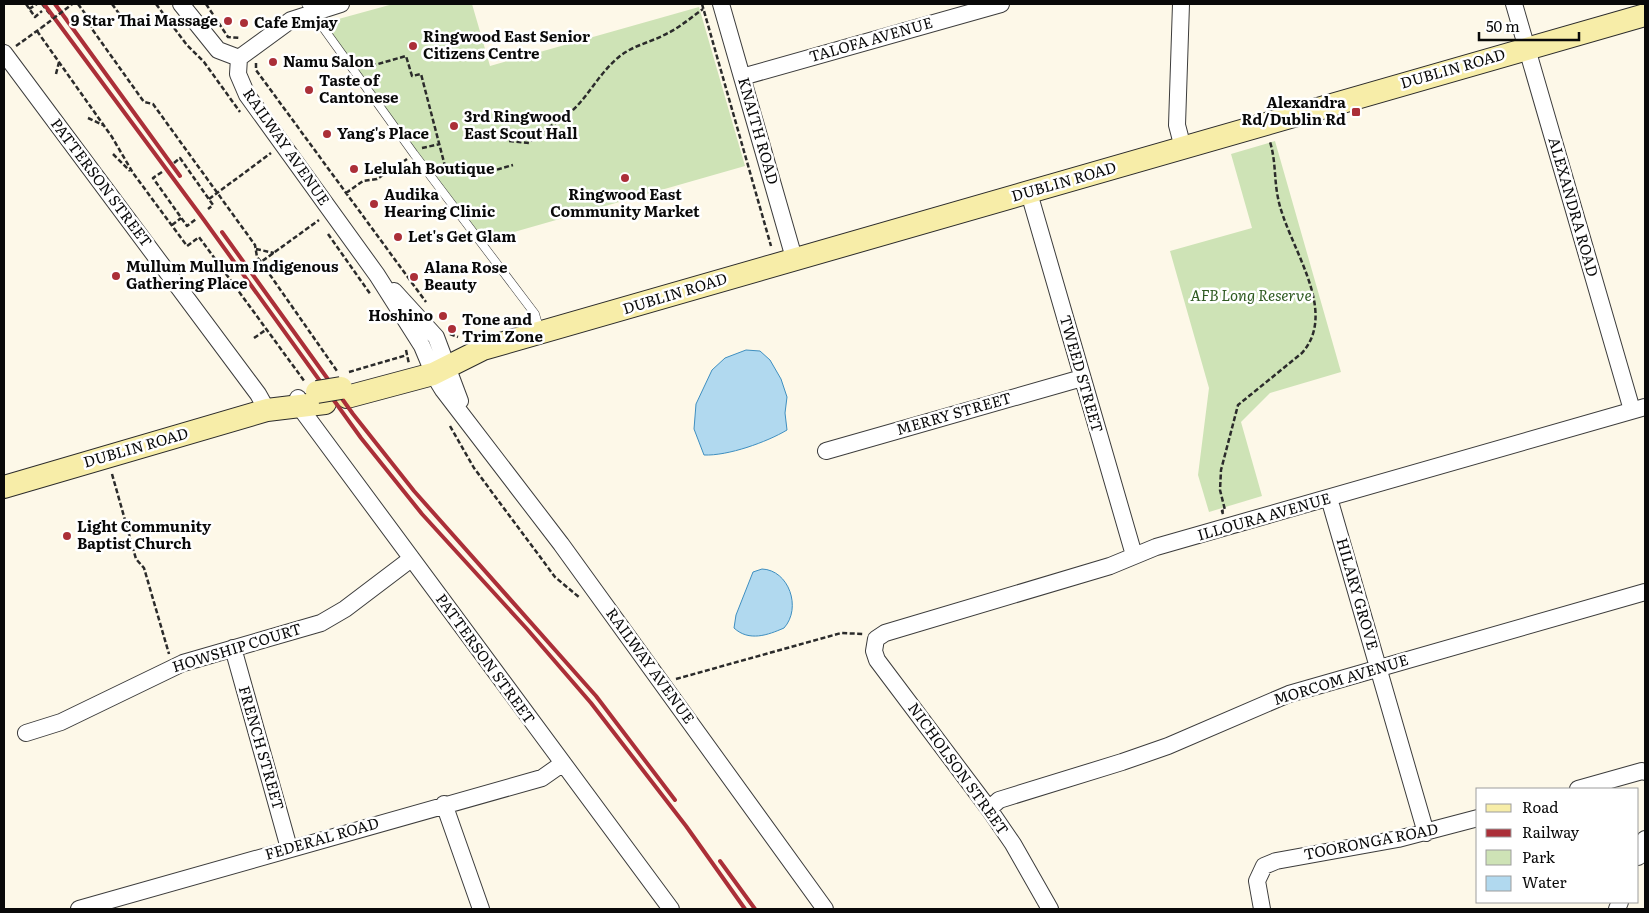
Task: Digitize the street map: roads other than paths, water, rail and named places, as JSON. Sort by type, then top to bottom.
[{"type":"main road","name":"DUBLIN ROAD","points":[[4,487],[268,410],[325,391],[402,371],[438,364],[483,349],[794,258],[1029,193],[1645,15]]},
{"type":"street","points":[[181,4],[218,50],[245,52],[309,8],[341,4]]},
{"type":"street","name":"KNAITH ROAD","points":[[721,4],[794,258]]},
{"type":"street","name":"TALOFA AVENUE","points":[[742,77],[1001,4]]},
{"type":"street","points":[[1182,4],[1177,125],[1183,148]]},
{"type":"street","name":"ALEXANDRA ROAD","points":[[1514,4],[1639,409]]},
{"type":"street","name":"RAILWAY AVENUE","points":[[245,52],[238,74],[247,95],[378,274],[416,313],[436,337],[438,364],[455,391],[472,425],[561,544],[825,909]]},
{"type":"street","name":"PATTERSON STREET","points":[[4,54],[268,410]]},
{"type":"street","name":"TWEED STREET","points":[[1029,193],[1134,555]]},
{"type":"street","name":"MERRY STREET","points":[[826,451],[1082,378]]},
{"type":"street","name":"PATTERSON STREET","points":[[325,391],[411,559],[670,909]]},
{"type":"street","name":"ILLOURA AVENUE","points":[[885,634],[1110,566],[1134,555],[1227,527],[1639,409]]},
{"type":"street","name":"HILARY GROVE","points":[[1329,498],[1426,833]]},
{"type":"street","name":"HOWSHIP COURT","points":[[26,733],[62,722],[172,667],[321,623],[345,608],[411,559]]},
{"type":"street","name":"MORCOM AVENUE","points":[[989,809],[999,800],[1168,746],[1289,694],[1645,592]]},
{"type":"street","name":"NICHOLSON STREET","points":[[885,634],[876,639],[874,646],[877,660],[989,809],[1013,844],[1050,909]]},
{"type":"street","name":"FRENCH STREET","points":[[232,648],[289,848]]},
{"type":"street","name":"FEDERAL ROAD","points":[[79,909],[444,804],[542,778],[562,764]]},
{"type":"street","points":[[1582,788],[1642,771],[1645,772]]},
{"type":"street","points":[[444,804],[481,909]]},
{"type":"street","name":"TOORONGA ROAD","points":[[1262,909],[1258,881],[1264,866],[1276,861],[1426,833],[1476,819]]},
{"type":"street","points":[[1639,854],[1645,839]]},
{"type":"lane","points":[[309,8],[414,154],[535,314],[541,332]]},
{"type":"water","points":[[746,350],[760,351],[770,360],[781,379],[787,397],[785,413],[787,430],[747,447],[714,455],[704,455],[694,429],[696,404],[712,370],[725,358]]},
{"type":"water","points":[[762,569],[771,571],[786,583],[790,591],[792,610],[784,628],[765,635],[746,635],[734,628],[736,615],[753,572]]},
{"type":"railway","points":[[44,4],[204,220],[361,438],[422,514],[527,629],[591,703],[686,826],[745,909]]},
{"type":"railway","points":[[55,4],[180,176]]},
{"type":"railway","points":[[222,232],[353,414],[414,491],[596,696],[675,800]]},
{"type":"railway","points":[[720,861],[755,909]]},
{"type":"place","name":"9 Star Thai Massage","points":[[228,21]]},
{"type":"place","name":"Cafe Emjay","points":[[244,23]]},
{"type":"place","name":"Ringwood East Senior Citizens Centre","points":[[413,46]]},
{"type":"place","name":"Namu Salon","points":[[273,62]]},
{"type":"place","name":"Taste of Cantonese","points":[[309,90]]},
{"type":"place","name":"Alexandra Rd/Dublin Rd","points":[[1356,112]]},
{"type":"place","name":"3rd Ringwood East Scout Hall","points":[[454,126]]},
{"type":"place","name":"Yang's Place","points":[[327,134]]},
{"type":"place","name":"Lelulah Boutique","points":[[354,169]]},
{"type":"place","name":"Ringwood East Community Market","points":[[625,178]]},
{"type":"place","name":"Audika Hearing Clinic","points":[[374,204]]},
{"type":"place","name":"Let's Get Glam","points":[[398,237]]},
{"type":"place","name":"Mullum Mullum Indigenous Gathering Place","points":[[116,276]]},
{"type":"place","name":"Alana Rose Beauty","points":[[414,277]]},
{"type":"place","name":"Hoshino","points":[[443,316]]},
{"type":"place","name":"Tone and Trim Zone","points":[[452,329]]},
{"type":"place","name":"Light Community Baptist Church","points":[[67,536]]},
{"type":"park label","name":"AFB Long Reserve","points":[[1251,296]]}]
